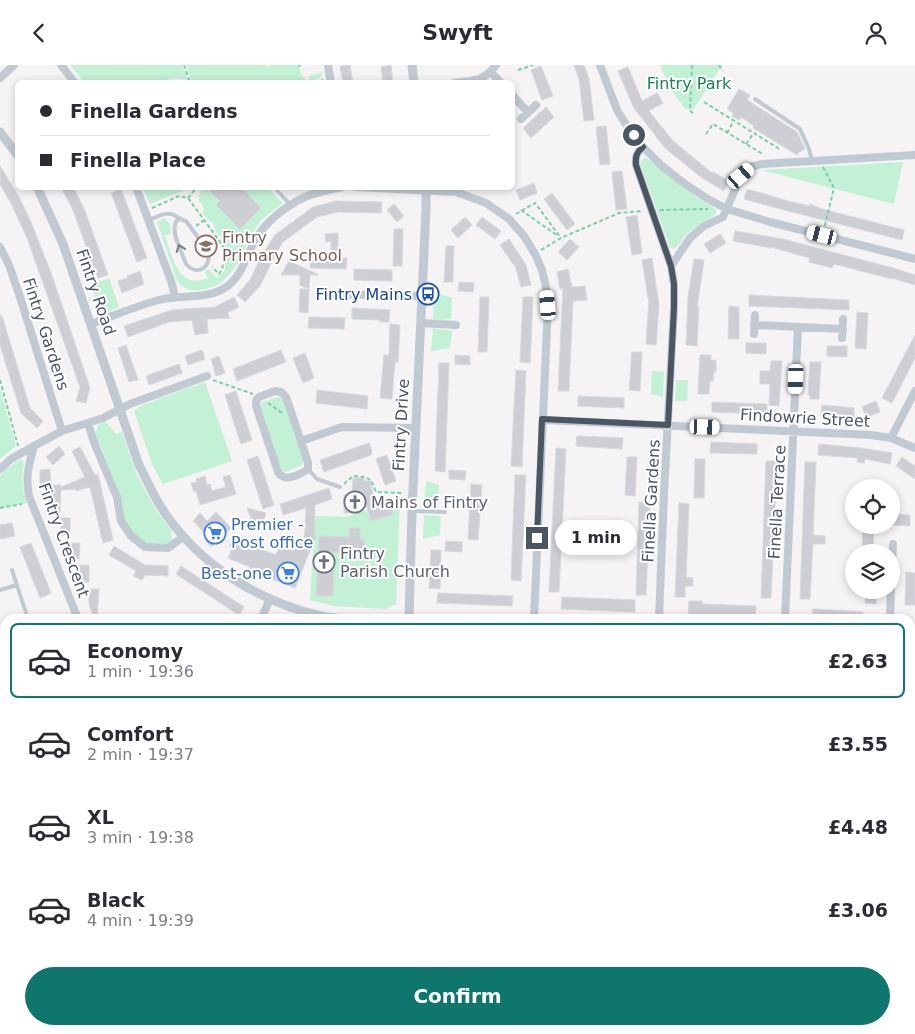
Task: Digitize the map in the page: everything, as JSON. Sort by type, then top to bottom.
[{"type":"street","points":[[0,78],[14,65]]},
{"type":"street","points":[[61,65],[73,80]]},
{"type":"street","points":[[328,65],[330,80]]},
{"type":"street","points":[[412,65],[414,80]]},
{"type":"street","points":[[474,80],[480,79],[491,72],[496,65]]},
{"type":"street","points":[[600,65],[617,111],[643,147],[685,185],[727,209],[770,222],[915,259]]},
{"type":"street","points":[[491,72],[498,80]]},
{"type":"street","points":[[515,98],[528,112]]},
{"type":"street","points":[[521,119],[536,105]]},
{"type":"street","points":[[0,132],[15,152]]},
{"type":"street","name":"Finella Gardens","points":[[643,147],[637,152],[635,158],[636,165],[671,266],[674,284],[659,614]]},
{"type":"street","points":[[671,266],[690,238],[704,226],[724,217],[741,176],[750,167],[762,164],[915,155]]},
{"type":"street","name":"Fintry Road","points":[[38,190],[63,244],[139,465],[166,515],[183,537],[220,570],[244,586],[270,599],[313,614]]},
{"type":"street","points":[[137,190],[175,296]]},
{"type":"street","points":[[91,324],[158,300],[175,296],[204,296],[224,288],[235,279],[254,241],[276,216],[290,205],[324,190]]},
{"type":"street","name":"Fintry Drive","points":[[409,614],[426,190]]},
{"type":"street","points":[[434,190],[456,193],[486,203],[509,219],[524,236],[542,270],[548,305],[534,614]]},
{"type":"street","name":"Fintry Gardens","points":[[0,247],[9,265],[19,294],[62,431]]},
{"type":"street","points":[[328,294],[422,296]]},
{"type":"street","points":[[754,315],[754,334]]},
{"type":"street","points":[[842,338],[843,319]]},
{"type":"street","points":[[421,323],[456,325]]},
{"type":"street","points":[[754,325],[843,329]]},
{"type":"street","name":"Finella Terrace","points":[[785,614],[798,327]]},
{"type":"street","points":[[0,469],[11,459],[62,431],[103,418],[130,404],[207,376]]},
{"type":"street","points":[[275,391],[281,392],[286,397],[301,441],[308,469],[304,473],[287,478],[282,477],[278,472],[256,406],[256,401],[259,397],[275,391]]},
{"type":"street","points":[[891,438],[915,391]]},
{"type":"street","name":"Findowrie Street","points":[[542,419],[871,435],[891,438],[915,448]]},
{"type":"street","points":[[88,423],[94,445],[117,497],[120,521],[131,536],[145,547],[168,548],[183,537]]},
{"type":"street","points":[[301,441],[342,427],[416,428]]},
{"type":"street","name":"Fintry Crescent","points":[[34,446],[28,470],[29,496],[76,614]]},
{"type":"street","points":[[263,614],[270,599]]},
{"type":"street","points":[[890,614],[891,599]]},
{"type":"lane","points":[[755,99],[800,129],[816,161]]},
{"type":"lane","points":[[277,190],[290,205]]},
{"type":"lane","points":[[148,220],[166,213],[186,221],[208,251],[210,257],[205,267],[200,270],[194,270],[186,264],[174,227],[180,219]]},
{"type":"lane","points":[[308,469],[316,479],[340,487]]},
{"type":"lane","points":[[412,511],[445,512]]},
{"type":"lane","points":[[12,570],[26,614]]},
{"type":"lane","points":[[0,590],[16,585]]},
{"type":"path","points":[[184,65],[189,80]]},
{"type":"path","points":[[518,70],[533,65]]},
{"type":"path","points":[[692,65],[690,110],[694,115]]},
{"type":"path","points":[[720,65],[723,71]]},
{"type":"path","points":[[704,102],[781,150]]},
{"type":"path","points":[[727,133],[734,121]]},
{"type":"path","points":[[706,134],[713,124],[761,153],[762,164]]},
{"type":"path","points":[[746,144],[754,133]]},
{"type":"path","points":[[816,161],[834,188],[822,235]]},
{"type":"path","points":[[188,198],[195,190]]},
{"type":"path","points":[[509,219],[535,203],[561,239]]},
{"type":"path","points":[[535,254],[561,239],[618,213],[727,209]]},
{"type":"path","points":[[521,210],[561,239]]},
{"type":"path","points":[[192,228],[204,220]]},
{"type":"path","points":[[208,263],[219,274]]},
{"type":"path","points":[[0,381],[21,453]]},
{"type":"path","points":[[340,487],[353,477],[364,477],[371,480],[376,493],[402,493]]},
{"type":"path","points":[[0,508],[27,503]]},
{"type":"green space","points":[[70,65],[182,65],[188,80],[175,78],[167,80],[82,80]]},
{"type":"green space","points":[[186,65],[267,65],[267,67],[272,65],[298,65],[302,77],[306,80],[191,80]]},
{"type":"green space","name":"Fintry Park","points":[[660,65],[722,65],[693,110],[684,108],[672,91]]},
{"type":"green space","points":[[323,72],[319,78],[308,80],[310,79],[309,76]]},
{"type":"green space","points":[[644,158],[651,161],[666,175],[716,209],[716,214],[701,223],[673,249],[670,247],[640,163]]},
{"type":"green space","points":[[903,162],[894,204],[761,170]]},
{"type":"green space","points":[[144,190],[185,190],[150,204]]},
{"type":"green space","points":[[202,190],[208,190],[220,201],[216,205],[240,229],[261,208],[243,190],[270,190],[283,203],[259,223],[236,265],[223,281],[213,287],[193,290],[184,288],[174,274],[157,222],[164,218],[170,224],[171,233],[165,236],[174,262],[183,276],[198,281],[208,278],[205,272],[208,269],[217,278],[225,269],[225,242],[216,232],[213,223],[202,212],[204,210],[201,202],[199,202],[199,195]]},
{"type":"green space","points":[[109,278],[119,307],[107,312],[97,302],[91,285]]},
{"type":"green space","points":[[434,293],[452,298],[451,319],[433,320]]},
{"type":"green space","points":[[433,328],[452,331],[450,348],[431,351]]},
{"type":"green space","points":[[652,371],[664,372],[663,397],[651,394]]},
{"type":"green space","points":[[676,380],[688,380],[687,401],[675,401]]},
{"type":"green space","points":[[205,382],[232,461],[163,484],[152,464],[134,411],[140,406]]},
{"type":"green space","points":[[0,389],[16,446],[0,459]]},
{"type":"green space","points":[[278,397],[283,399],[304,461],[301,466],[285,472],[281,470],[260,406],[262,402]]},
{"type":"green space","points":[[105,421],[116,434],[122,432],[137,475],[156,510],[171,530],[172,540],[165,545],[146,544],[133,534],[123,519],[120,494],[96,435],[96,430]]},
{"type":"green space","points":[[648,457],[660,458],[659,481],[647,480]]},
{"type":"green space","points":[[21,459],[24,462],[22,484],[27,503],[0,508],[0,476]]},
{"type":"green space","points":[[426,481],[439,485],[438,508],[424,508]]},
{"type":"green space","points":[[400,498],[396,604],[386,609],[334,606],[310,600],[315,516],[347,517]]},
{"type":"green space","points":[[424,515],[441,516],[440,535],[423,539]]},
{"type":"building","points":[[350,65],[352,80],[342,80],[340,66]]},
{"type":"building","points":[[391,65],[393,80],[383,80],[381,67]]},
{"type":"building","points":[[574,65],[584,65],[589,79],[594,120],[584,121],[579,79]]},
{"type":"building","points":[[541,66],[553,96],[542,100],[531,70]]},
{"type":"building","points":[[628,67],[642,101],[657,93],[663,103],[649,111],[673,141],[712,173],[729,181],[724,191],[702,178],[665,148],[634,108],[618,71]]},
{"type":"building","points":[[739,89],[750,95],[747,100],[797,132],[805,149],[797,155],[753,128],[754,126],[741,117],[739,120],[732,116],[733,113],[727,109]]},
{"type":"building","points":[[546,107],[554,117],[531,138],[523,128]]},
{"type":"building","points":[[606,126],[610,164],[600,165],[596,127]]},
{"type":"building","points":[[0,166],[19,197],[31,222],[51,273],[90,388],[86,403],[76,401],[80,387],[27,238],[11,203],[0,185]]},
{"type":"building","points":[[622,171],[627,209],[616,210],[612,172]]},
{"type":"building","points":[[534,183],[537,193],[520,200],[516,190]]},
{"type":"building","points":[[747,189],[904,230],[902,240],[744,199]]},
{"type":"building","points":[[63,190],[74,190],[85,211],[108,275],[98,278],[72,208]]},
{"type":"building","points":[[121,190],[147,258],[137,262],[111,193]]},
{"type":"building","points":[[209,190],[244,190],[261,208],[240,229],[216,205],[220,201]]},
{"type":"building","points":[[552,193],[575,224],[567,230],[544,199]]},
{"type":"building","points":[[336,201],[382,202],[381,213],[338,212],[317,217],[283,242],[260,286],[245,302],[237,295],[250,280],[262,255],[275,235],[313,207]]},
{"type":"building","points":[[394,204],[404,216],[397,222],[387,210]]},
{"type":"building","points":[[637,215],[642,253],[632,255],[626,217]]},
{"type":"building","points":[[465,217],[472,225],[458,238],[451,230]]},
{"type":"building","points":[[482,217],[501,231],[495,239],[476,225]]},
{"type":"building","points":[[394,229],[403,229],[402,266],[393,266]]},
{"type":"building","points":[[735,231],[783,239],[893,268],[915,275],[915,285],[834,264],[832,268],[809,262],[810,258],[771,247],[733,241]]},
{"type":"building","points":[[338,233],[338,258],[347,258],[346,269],[310,268],[310,257],[331,258],[331,241],[326,242],[325,234]]},
{"type":"building","points":[[720,234],[726,243],[710,253],[704,244]]},
{"type":"building","points":[[509,239],[526,265],[531,285],[521,287],[515,265],[500,245]]},
{"type":"building","points":[[570,239],[579,247],[567,260],[558,252]]},
{"type":"building","points":[[446,246],[454,246],[453,282],[444,282]]},
{"type":"building","points":[[652,258],[659,305],[656,345],[646,344],[649,298],[642,260]]},
{"type":"building","points":[[694,259],[704,260],[697,307],[699,307],[697,346],[686,345],[688,297]]},
{"type":"building","points":[[289,261],[319,275],[310,275],[309,289],[300,285],[300,275],[281,275]]},
{"type":"building","points":[[354,269],[392,270],[392,281],[354,280]]},
{"type":"building","points":[[568,269],[572,287],[585,286],[587,300],[573,301],[569,391],[558,391],[563,288],[560,289],[557,272]]},
{"type":"building","points":[[140,271],[144,284],[122,293],[118,281]]},
{"type":"building","points":[[459,282],[474,283],[473,292],[458,291]]},
{"type":"building","points":[[300,289],[309,289],[308,313],[299,312]]},
{"type":"building","points":[[749,295],[849,300],[849,310],[749,306]]},
{"type":"building","points":[[234,297],[239,307],[227,313],[230,318],[207,319],[208,333],[195,335],[192,320],[169,322],[128,337],[124,326],[172,310],[215,307]]},
{"type":"building","points":[[480,297],[489,297],[487,352],[478,352]]},
{"type":"building","points":[[523,297],[533,297],[530,363],[520,362]]},
{"type":"building","points":[[729,306],[739,307],[739,339],[728,339]]},
{"type":"building","points":[[352,308],[390,310],[389,322],[352,319]]},
{"type":"building","points":[[857,312],[868,313],[866,349],[855,348]]},
{"type":"building","points":[[0,316],[2,316],[30,408],[43,421],[37,428],[21,413],[0,345]]},
{"type":"building","points":[[309,317],[345,318],[344,329],[308,328]]},
{"type":"building","points":[[390,324],[400,325],[398,362],[395,362],[392,399],[380,398],[384,355],[389,355]]},
{"type":"building","points":[[915,335],[915,358],[892,403],[882,398]]},
{"type":"building","points":[[746,343],[766,343],[766,354],[746,353]]},
{"type":"building","points":[[126,345],[138,380],[129,382],[118,348]]},
{"type":"building","points":[[827,346],[847,346],[847,357],[827,356]]},
{"type":"building","points":[[202,350],[205,359],[188,365],[185,356]]},
{"type":"building","points":[[281,350],[286,362],[237,381],[233,369]]},
{"type":"building","points":[[632,352],[642,352],[640,391],[629,390]]},
{"type":"building","points":[[305,353],[314,378],[303,383],[293,358]]},
{"type":"building","points":[[455,355],[470,356],[470,365],[455,364]]},
{"type":"building","points":[[700,355],[711,355],[711,360],[716,360],[716,372],[714,372],[713,381],[710,381],[709,394],[698,394]]},
{"type":"building","points":[[219,356],[225,373],[216,376],[211,359]]},
{"type":"building","points":[[771,361],[782,361],[779,406],[769,405],[770,384],[760,384],[760,371],[770,371]]},
{"type":"building","points":[[810,362],[821,362],[819,399],[810,399],[810,395],[808,395]]},
{"type":"building","points":[[439,363],[449,363],[445,472],[435,471]]},
{"type":"building","points":[[179,364],[182,373],[149,385],[146,376]]},
{"type":"building","points":[[516,370],[526,371],[522,467],[511,466]]},
{"type":"building","points":[[317,390],[368,396],[367,409],[316,403]]},
{"type":"building","points":[[236,391],[252,440],[241,444],[225,395]]},
{"type":"building","points":[[578,396],[624,398],[624,408],[578,406]]},
{"type":"building","points":[[876,401],[880,412],[866,417],[862,407]]},
{"type":"building","points":[[712,402],[767,404],[767,413],[712,412]]},
{"type":"building","points":[[822,405],[854,408],[854,418],[821,416]]},
{"type":"building","points":[[577,436],[623,438],[622,449],[576,446]]},
{"type":"building","points":[[711,442],[757,444],[757,454],[710,453]]},
{"type":"building","points":[[369,443],[372,451],[371,455],[324,472],[320,460]]},
{"type":"building","points":[[819,444],[892,453],[890,464],[865,459],[864,463],[857,462],[858,458],[818,455]]},
{"type":"building","points":[[59,446],[65,454],[53,465],[46,457]]},
{"type":"building","points":[[80,447],[95,475],[98,474],[113,540],[103,543],[90,487],[76,491],[75,489],[61,490],[60,512],[51,512],[51,485],[61,485],[61,487],[85,477],[72,451]]},
{"type":"building","points":[[556,448],[566,449],[559,592],[549,592]]},
{"type":"building","points":[[387,455],[396,481],[385,485],[376,459]]},
{"type":"building","points":[[258,456],[274,505],[263,509],[247,460]]},
{"type":"building","points":[[627,457],[637,457],[635,496],[625,495]]},
{"type":"building","points":[[902,457],[915,466],[915,479],[896,466]]},
{"type":"building","points":[[695,459],[705,459],[704,498],[694,498]]},
{"type":"building","points":[[766,461],[777,461],[771,598],[761,598]]},
{"type":"building","points":[[805,462],[816,462],[813,535],[825,536],[825,544],[813,544],[810,599],[800,599]]},
{"type":"building","points":[[50,469],[51,487],[40,487],[40,470]]},
{"type":"building","points":[[449,470],[466,471],[465,480],[449,479]]},
{"type":"building","points":[[230,475],[236,494],[200,505],[196,491],[194,492],[191,483],[197,482],[196,479],[205,476],[207,485],[210,484],[212,491],[226,487],[223,477]]},
{"type":"building","points":[[515,475],[526,475],[521,581],[511,580]]},
{"type":"building","points":[[353,478],[364,478],[364,481],[371,481],[378,509],[390,505],[393,514],[371,521],[367,507],[352,513],[344,513],[344,495],[352,495]]},
{"type":"building","points":[[471,484],[482,485],[478,540],[468,539]]},
{"type":"building","points":[[329,488],[332,499],[315,505],[314,536],[316,536],[295,588],[249,570],[250,567],[228,558],[232,548],[229,546],[234,536],[276,555],[283,537],[304,545],[306,508],[283,515],[280,504]]},
{"type":"building","points":[[639,502],[650,502],[646,595],[636,595]]},
{"type":"building","points":[[679,503],[689,504],[686,577],[693,578],[693,586],[685,586],[685,597],[675,597]]},
{"type":"building","points":[[247,508],[266,513],[262,525],[252,522]]},
{"type":"building","name":"Premier - Post office","points":[[216,512],[231,528],[211,547],[206,541],[209,538],[193,521],[200,513],[207,521]]},
{"type":"building","points":[[900,514],[910,515],[910,526],[900,525]]},
{"type":"building","points":[[61,518],[70,518],[70,535],[61,535]]},
{"type":"building","points":[[12,523],[15,536],[0,539],[0,525]]},
{"type":"building","name":"Fintry Parish Church","points":[[349,528],[360,528],[360,538],[364,540],[364,551],[360,551],[360,553],[331,552],[330,570],[334,570],[333,596],[316,596],[319,536],[349,537]]},
{"type":"building","points":[[863,534],[874,534],[873,544],[862,544]]},
{"type":"building","points":[[446,541],[462,542],[462,552],[445,551]]},
{"type":"building","points":[[31,543],[51,593],[40,598],[20,547]]},
{"type":"building","points":[[70,543],[80,543],[79,559],[70,559]]},
{"type":"building","points":[[114,546],[145,565],[168,566],[168,576],[145,575],[142,580],[133,576],[136,571],[109,555]]},
{"type":"building","points":[[431,550],[441,550],[440,589],[429,588]]},
{"type":"building","points":[[80,565],[89,565],[89,582],[79,582]]},
{"type":"building","points":[[181,566],[244,607],[240,614],[237,614],[176,574]]},
{"type":"building","points":[[906,572],[915,573],[915,605],[905,605]]},
{"type":"building","points":[[89,589],[99,589],[97,614],[92,614],[89,604]]},
{"type":"building","points":[[438,593],[513,596],[512,606],[437,603]]},
{"type":"building","points":[[562,597],[635,600],[635,612],[561,609]]},
{"type":"building","points":[[865,599],[876,599],[876,604],[865,603]]},
{"type":"building","points":[[689,601],[702,601],[702,604],[756,606],[755,614],[688,614]]},
{"type":"building","points":[[813,609],[863,612],[863,614],[812,614]]},
{"type":"place","name":"Fintry Primary School","points":[[206,246]]},
{"type":"place","name":"Fintry Mains","points":[[428,294]]},
{"type":"place","name":"Mains of Fintry","points":[[355,502]]},
{"type":"place","name":"Premier - Post office","points":[[215,533]]},
{"type":"place","name":"Fintry Parish Church","points":[[324,562]]},
{"type":"place","name":"Best-one","points":[[288,573]]},
{"type":"route","points":[[537,538],[542,419],[668,425],[674,284],[671,266],[636,165],[635,158],[637,152],[643,147],[634,135]]}]
